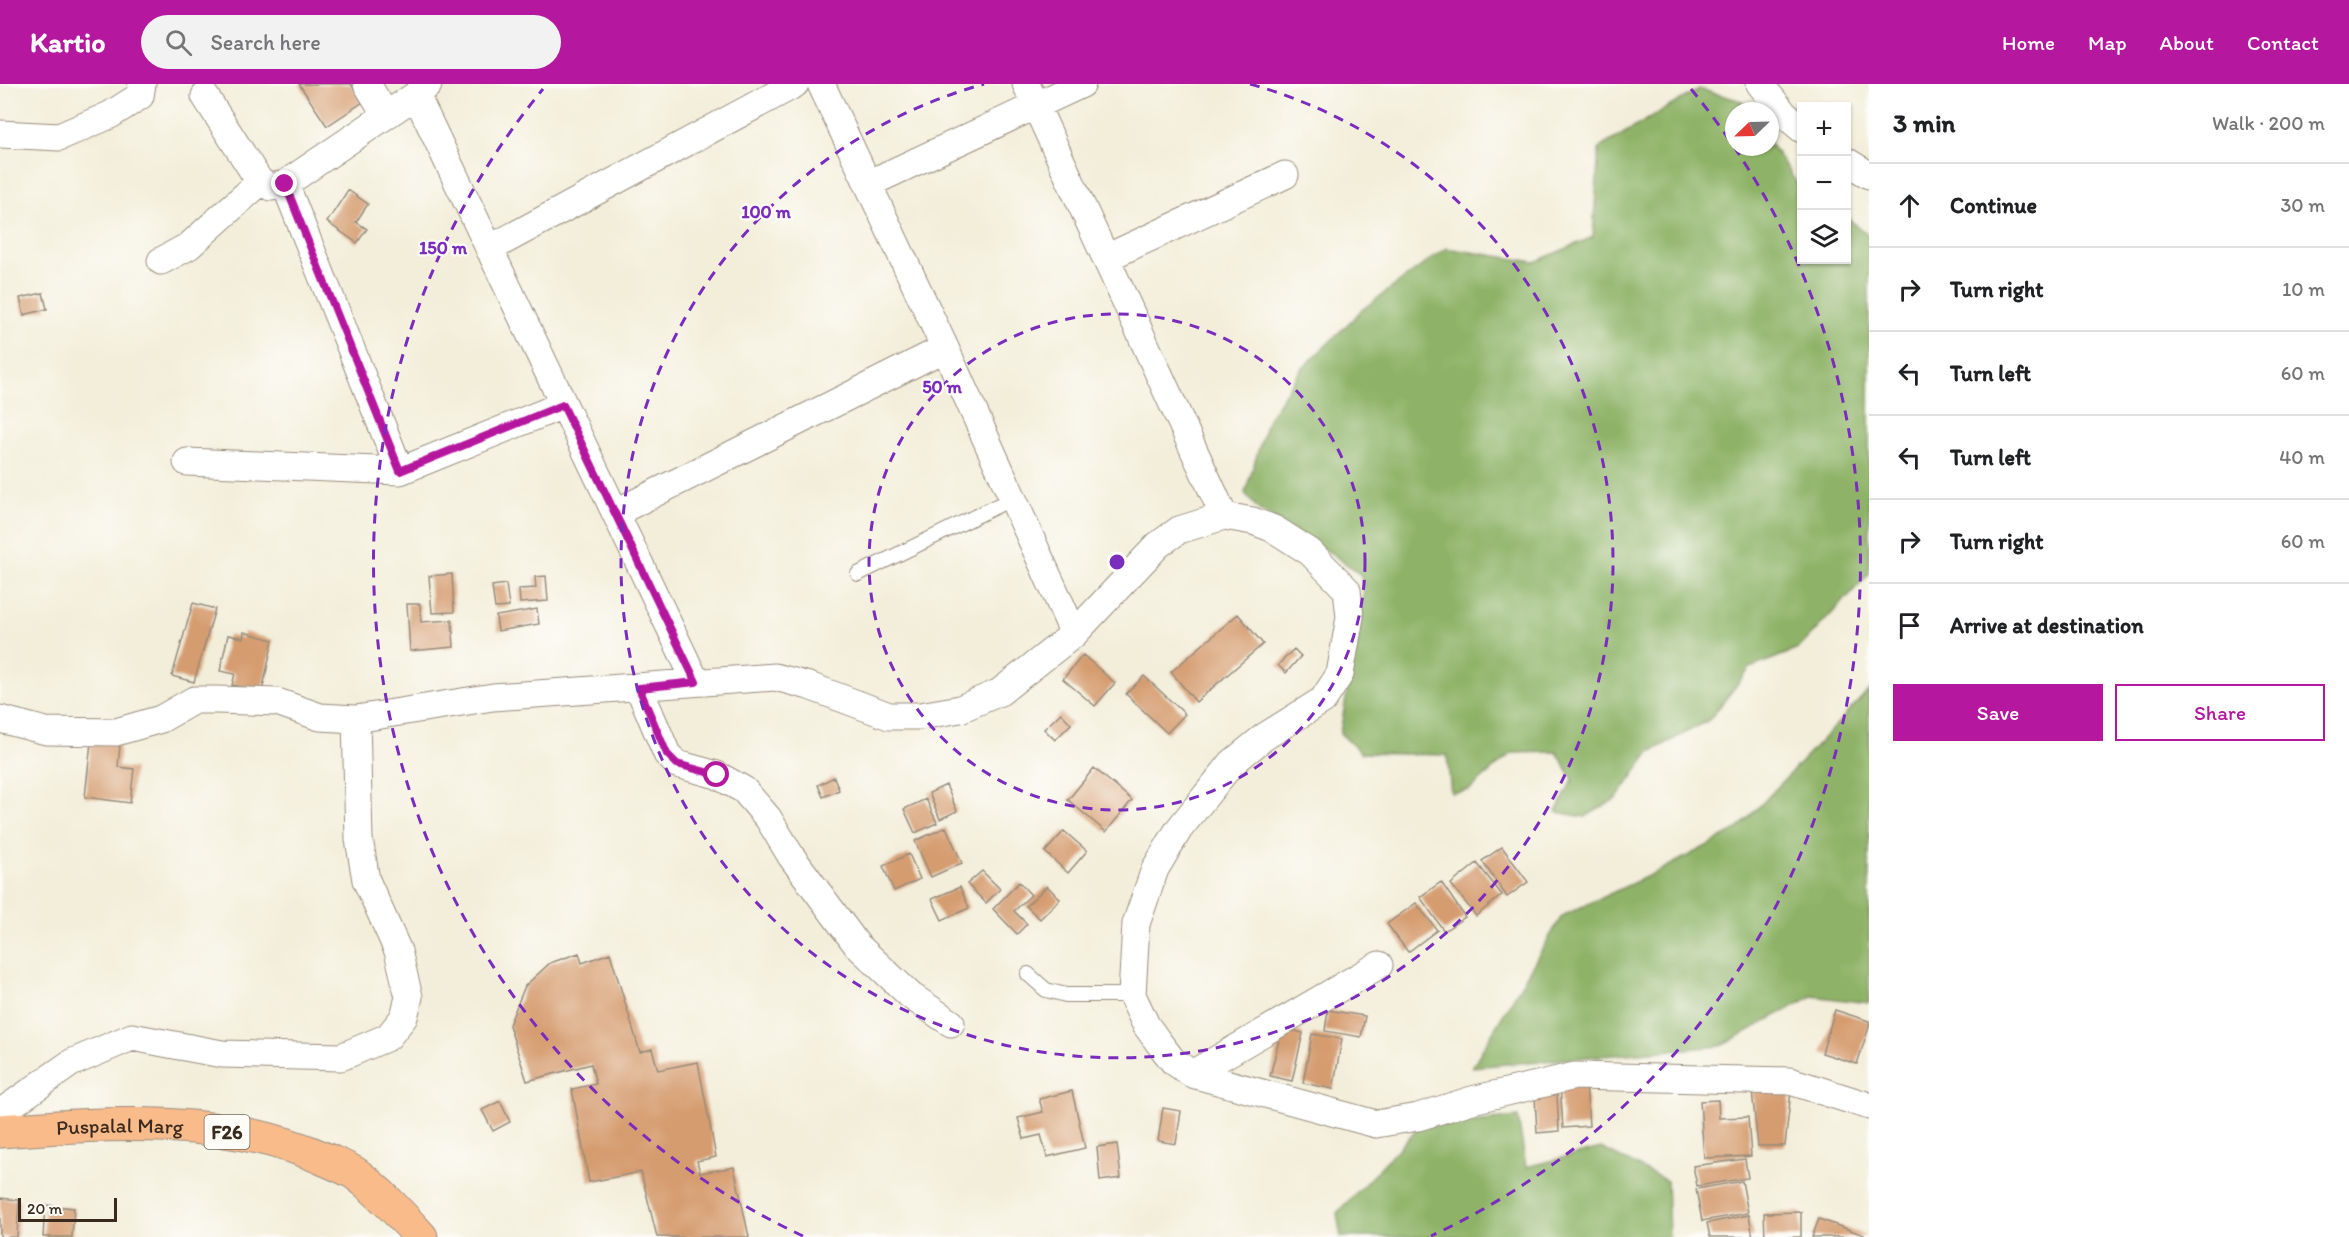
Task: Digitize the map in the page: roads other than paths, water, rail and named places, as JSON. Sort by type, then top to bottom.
[{"type":"main road","name":"Puspalal Marg","points":[[0,1131],[75,1125],[179,1126],[258,1136],[309,1152],[355,1173],[400,1214],[421,1237]]},
{"type":"street","points":[[0,134],[59,137],[110,115],[140,96],[142,84]]},
{"type":"street","points":[[367,84],[387,115]]},
{"type":"street","points":[[489,249],[795,84]]},
{"type":"street","points":[[821,84],[945,348],[1074,634]]},
{"type":"street","points":[[868,184],[1031,95],[1082,84]]},
{"type":"street","points":[[1760,84],[1785,115],[1797,125]]},
{"type":"street","points":[[161,261],[189,246],[273,183],[387,115],[422,90],[489,249],[696,682]]},
{"type":"street","points":[[1031,95],[1224,516]]},
{"type":"street","points":[[205,96],[273,183],[400,471]]},
{"type":"street","points":[[1851,164],[1869,175]]},
{"type":"street","points":[[1106,258],[1286,176]]},
{"type":"street","points":[[615,513],[945,348]]},
{"type":"street","points":[[187,462],[400,471],[563,405]]},
{"type":"street","points":[[0,719],[46,731],[116,732],[161,719],[194,700],[276,702],[320,717],[356,719],[493,697],[776,677],[809,686],[889,716],[920,716],[960,709],[1000,692],[1074,634],[1158,545],[1179,530],[1224,516],[1253,521],[1274,529],[1310,552],[1347,590],[1350,617],[1340,674],[1323,700],[1264,737],[1232,763],[1179,829],[1155,869],[1136,924],[1132,995],[1146,1025],[1173,1061],[1192,1074],[1376,1124],[1418,1117],[1472,1100],[1575,1076],[1790,1082],[1869,1106]]},
{"type":"street","points":[[639,688],[667,754],[677,764],[717,775],[744,790],[768,818],[790,856],[857,945],[911,996],[951,1023]]},
{"type":"street","points":[[0,1113],[71,1063],[132,1037],[222,1054],[341,1057],[388,1037],[404,1017],[409,997],[398,951],[366,880],[358,839],[356,719]]},
{"type":"street","points":[[1192,1074],[1379,965]]},
{"type":"lane","points":[[858,574],[1013,498]]},
{"type":"lane","points":[[1028,974],[1046,990],[1066,995],[1132,995]]}]
